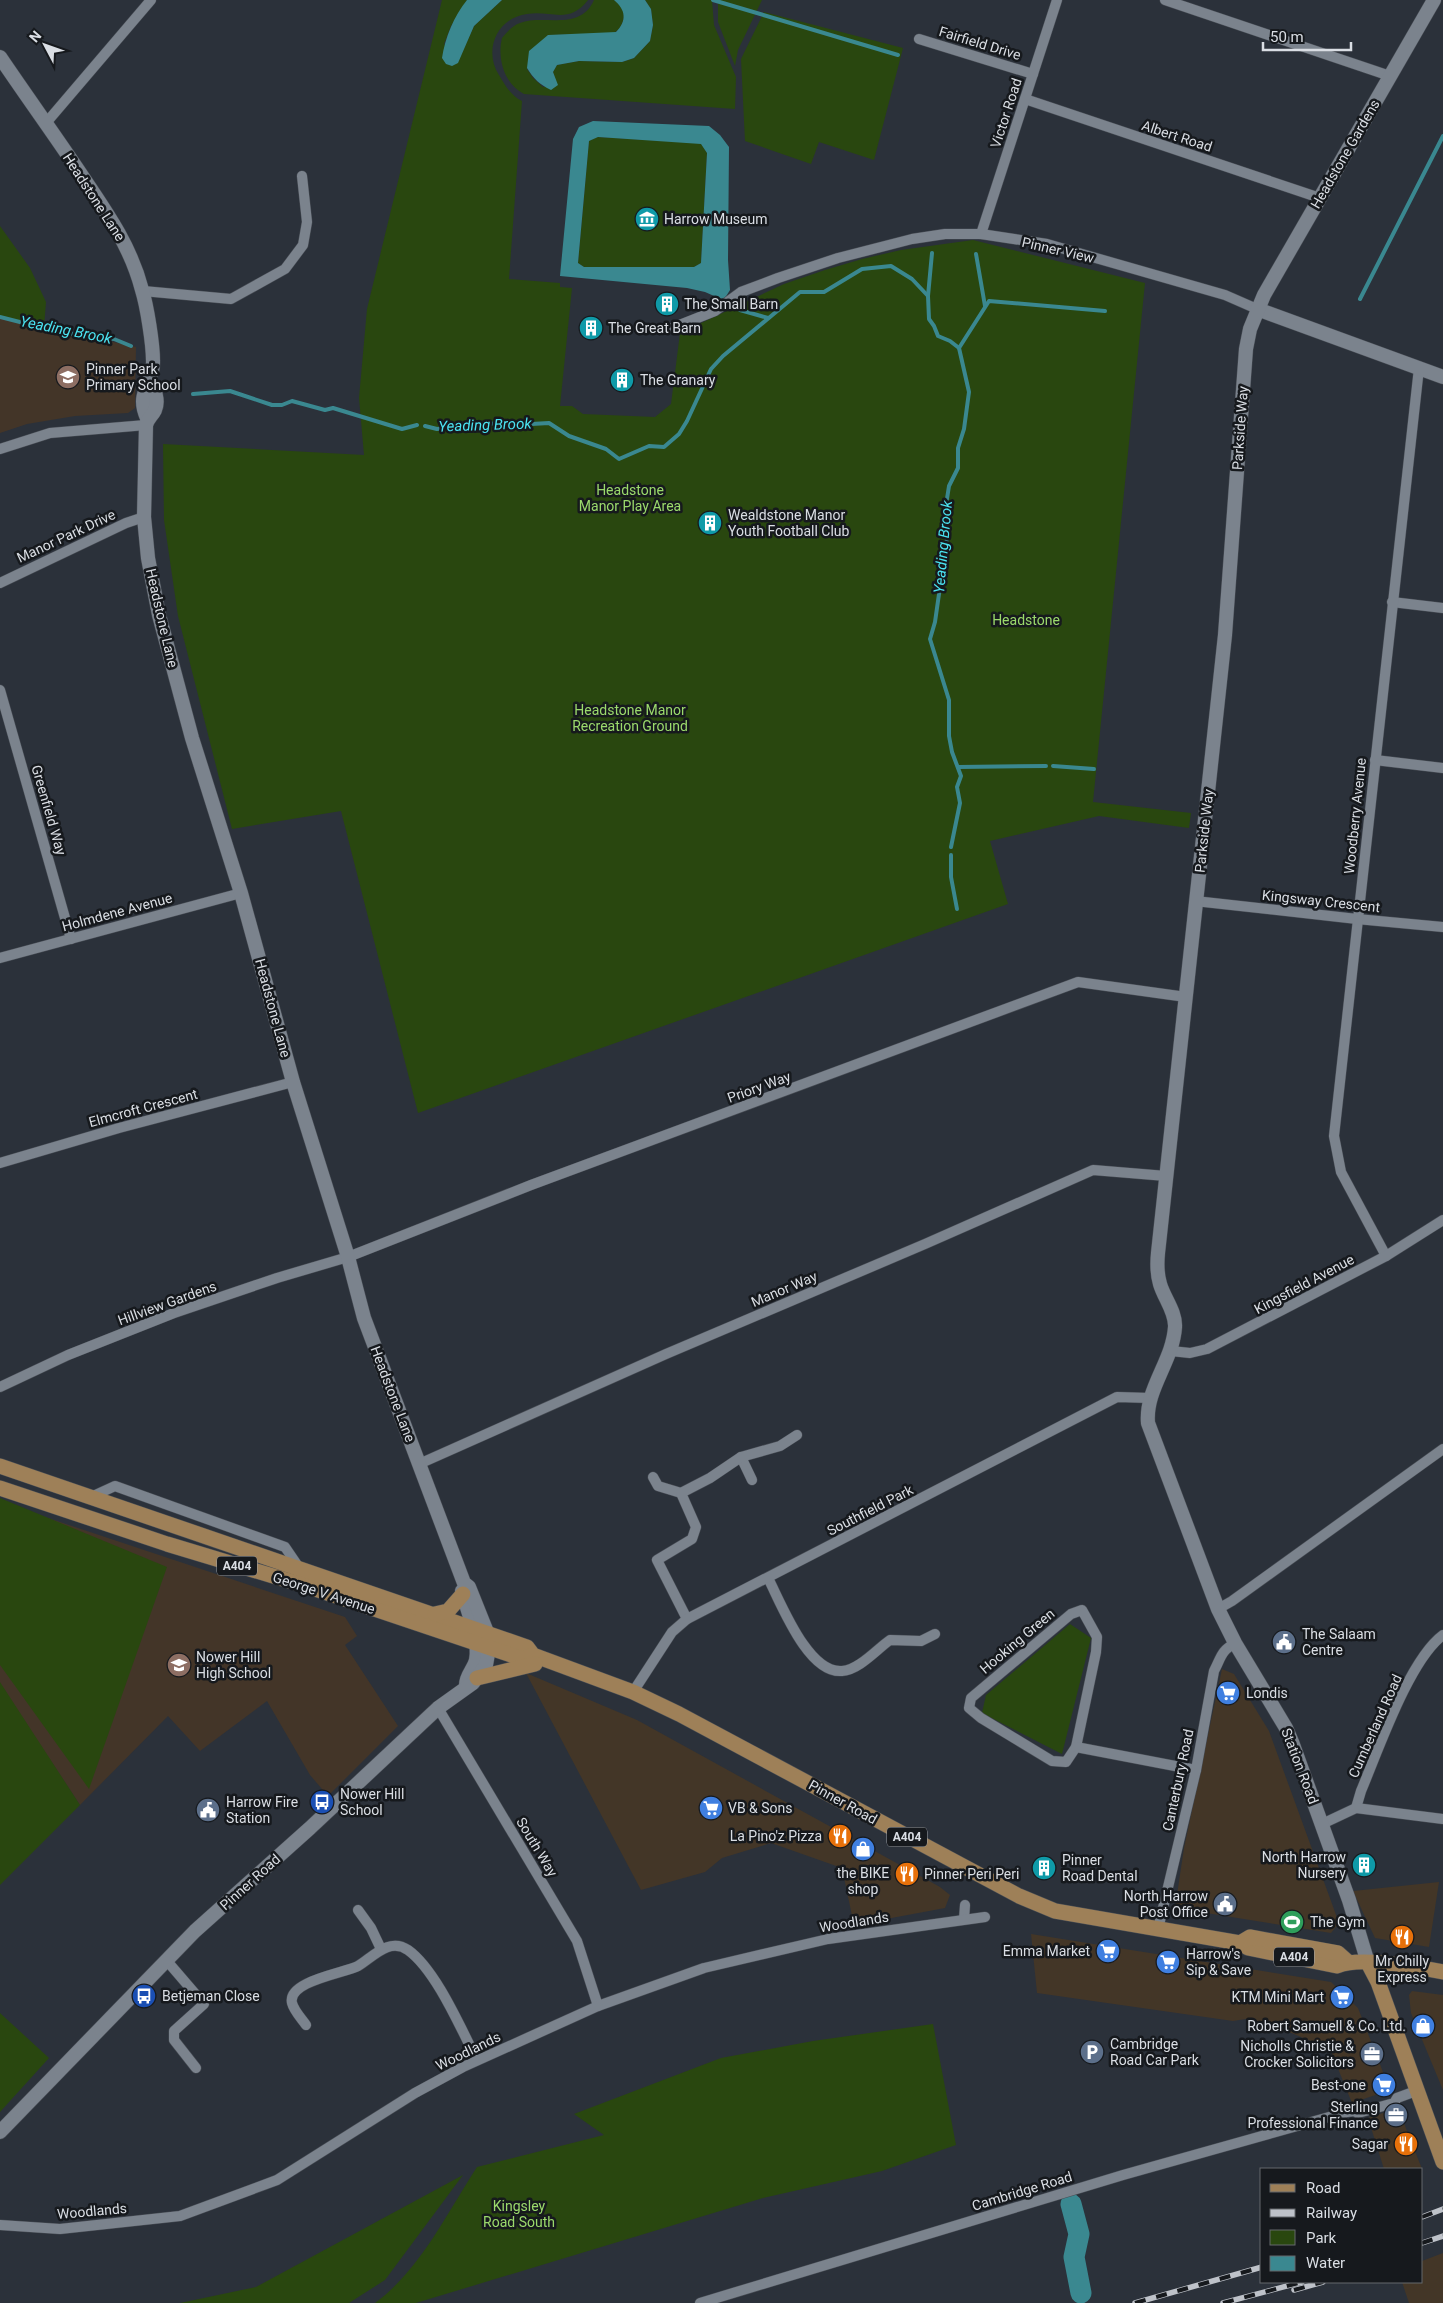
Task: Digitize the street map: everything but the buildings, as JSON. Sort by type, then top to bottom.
[{"type":"main road","name":"George V Avenue","points":[[0,1466],[487,1632]]},
{"type":"main road","name":"George V Avenue","points":[[0,1488],[167,1544],[303,1585],[475,1644],[523,1659],[534,1655]]},
{"type":"main road","points":[[164,1522],[167,1544]]},
{"type":"main road","points":[[435,1614],[450,1609],[464,1588]]},
{"type":"main road","name":"Pinner Road","points":[[487,1632],[527,1647],[534,1655],[632,1692],[724,1737],[1019,1896],[1055,1911],[1240,1943],[1248,1948],[1337,1966],[1347,1962],[1368,1963],[1411,1966],[1443,1972]]},
{"type":"main road","points":[[472,1682],[548,1660]]},
{"type":"main road","name":"Station Road","points":[[1368,1963],[1378,1982],[1443,2162]]},
{"type":"street","points":[[46,123],[151,0]]},
{"type":"street","name":"Victor Road","points":[[981,234],[1057,0]]},
{"type":"street","points":[[1165,0],[1390,76]]},
{"type":"street","name":"Headstone Gardens","points":[[1258,309],[1434,0]]},
{"type":"street","name":"Fairfield Drive","points":[[918,39],[1033,74]]},
{"type":"street","name":"Headstone Lane","points":[[0,58],[116,225],[143,290],[154,362],[149,382],[156,393],[155,409],[147,422],[144,517],[148,558],[159,615],[192,738],[241,893],[293,1082],[348,1257],[364,1318],[464,1588],[472,1626]]},
{"type":"street","name":"Albert Road","points":[[1025,99],[1320,198]]},
{"type":"street","points":[[143,290],[231,299],[285,269],[302,245],[307,222],[302,176]]},
{"type":"street","name":"Pinner View","points":[[672,328],[715,311],[741,292],[838,258],[912,238],[945,234],[981,234],[1047,244],[1225,296],[1443,376]]},
{"type":"street","name":"Parkside Way","points":[[1171,1351],[1175,1326],[1174,1316],[1160,1283],[1157,1267],[1225,635],[1246,349],[1250,329],[1258,309]]},
{"type":"street","name":"Woodberry Avenue","points":[[1386,1256],[1341,1172],[1334,1136],[1419,368]]},
{"type":"street","points":[[0,449],[50,432],[147,422]]},
{"type":"street","name":"Manor Park Drive","points":[[0,583],[126,523],[144,517]]},
{"type":"street","points":[[1392,602],[1443,608]]},
{"type":"street","name":"Greenfield Way","points":[[0,690],[71,939]]},
{"type":"street","points":[[1375,760],[1443,768]]},
{"type":"street","name":"Holmdene Avenue","points":[[0,958],[241,893]]},
{"type":"street","name":"Kingsway Crescent","points":[[1195,900],[1357,920],[1443,927]]},
{"type":"street","name":"Priory Way","points":[[348,1257],[531,1185],[1078,982],[1186,997]]},
{"type":"street","name":"Elmcroft Crescent","points":[[0,1163],[119,1128],[293,1082]]},
{"type":"street","name":"Manor Way","points":[[419,1464],[666,1354],[926,1244],[1093,1170],[1166,1176]]},
{"type":"street","name":"Kingsfield Avenue","points":[[1171,1351],[1190,1353],[1207,1350],[1386,1256],[1443,1220]]},
{"type":"street","name":"Hillview Gardens","points":[[0,1387],[68,1356],[174,1313],[277,1278],[348,1257]]},
{"type":"street","name":"Station Road","points":[[1171,1351],[1150,1398],[1147,1410],[1148,1423],[1218,1608],[1235,1643],[1286,1728],[1322,1824],[1368,1963]]},
{"type":"street","name":"Southfield Park","points":[[632,1692],[672,1632],[687,1620],[1117,1397],[1150,1398]]},
{"type":"street","points":[[653,1477],[658,1486],[681,1493],[710,1478],[741,1457],[780,1446],[797,1435]]},
{"type":"street","points":[[1218,1608],[1232,1601],[1443,1449]]},
{"type":"street","points":[[741,1457],[752,1480]]},
{"type":"street","name":"George V Avenue","points":[[91,1497],[115,1486],[285,1547],[300,1569]]},
{"type":"street","points":[[681,1493],[696,1527],[692,1539],[657,1560],[687,1620]]},
{"type":"street","points":[[768,1578],[807,1652],[827,1667],[841,1672],[855,1666],[890,1640],[922,1641],[935,1634]]},
{"type":"street","name":"Headstone Lane","points":[[464,1588],[469,1587],[487,1632],[489,1648],[488,1659],[472,1682]]},
{"type":"street","name":"Hooking Green","points":[[1082,1610],[1097,1637],[1076,1747],[1066,1762],[1052,1761],[981,1718],[969,1708],[971,1698],[1071,1614],[1082,1610]]},
{"type":"street","points":[[472,1626],[476,1660],[466,1679],[472,1682]]},
{"type":"street","name":"Cumberland Road","points":[[1356,1808],[1360,1791],[1407,1683],[1435,1641],[1443,1635]]},
{"type":"street","name":"Canterbury Road","points":[[1158,1929],[1196,1770],[1214,1671],[1220,1656],[1235,1643]]},
{"type":"street","name":"Pinner Road","points":[[0,2132],[195,1931],[310,1828],[438,1708],[472,1682]]},
{"type":"street","name":"South Way","points":[[438,1708],[577,1942],[598,2006]]},
{"type":"street","points":[[1076,1747],[1196,1770]]},
{"type":"street","points":[[1322,1824],[1356,1808],[1443,1819]]},
{"type":"street","points":[[964,1919],[965,1905]]},
{"type":"street","points":[[358,1910],[371,1928],[381,1949]]},
{"type":"street","name":"Woodlands","points":[[0,2224],[60,2229],[180,2216],[277,2180],[416,2093],[477,2060],[598,2006],[713,1966],[828,1939],[964,1919],[985,1918]]},
{"type":"street","points":[[306,2025],[292,2005],[291,1999],[295,1990],[316,1980],[355,1967],[381,1949],[394,1946],[401,1947],[414,1955],[437,1985],[477,2060]]},
{"type":"street","points":[[167,1961],[204,2004],[174,2031],[174,2040],[196,2068]]},
{"type":"street","name":"Cambridge Road","points":[[700,2303],[1123,2175],[1354,2111],[1358,2113],[1394,2103],[1397,2098],[1416,2091]]},
{"type":"shaded area","name":"Pinner Park Primary School","points":[[0,317],[136,347],[135,408],[128,413],[75,416],[27,424],[0,433]]},
{"type":"shaded area","name":"Nower Hill High School","points":[[0,1502],[345,1617],[357,1636],[345,1645],[398,1726],[328,1796],[310,1775],[267,1701],[200,1751],[168,1716],[80,1805],[0,1684]]},
{"type":"shaded area","points":[[1222,1669],[1234,1674],[1269,1731],[1339,1923],[1331,1933],[1175,1908],[1184,1848]]},
{"type":"shaded area","points":[[526,1673],[637,1720],[940,1887],[950,1895],[945,1908],[854,1925],[842,1868],[771,1843],[722,1858],[705,1872],[641,1890]]},
{"type":"shaded area","points":[[1439,1882],[1429,1947],[1375,1938],[1353,1891]]},
{"type":"shaded area","points":[[1031,1934],[1331,1982],[1358,2008],[1390,2090],[1352,2103],[1330,2049],[1289,2032],[1246,2019],[1233,2021],[1037,1993]]},
{"type":"shaded area","points":[[1412,1991],[1443,1995],[1443,2090],[1411,2013],[1409,1995]]},
{"type":"shaded area","points":[[1398,2108],[1422,2168],[1384,2168],[1368,2118]]},
{"type":"shaded area","points":[[1443,2253],[1443,2303],[1409,2303],[1402,2283],[1423,2283],[1423,2261]]},
{"type":"green space","name":"Headstone Manor Recreation Ground","points":[[442,0],[467,0],[451,26],[444,44],[461,55],[474,26],[502,0],[588,0],[581,8],[567,14],[527,14],[508,22],[501,28],[496,37],[492,55],[494,65],[506,86],[511,93],[522,101],[509,279],[560,283],[560,287],[572,288],[560,406],[572,406],[583,414],[655,417],[671,404],[680,333],[784,284],[862,259],[901,250],[973,240],[1145,283],[1093,802],[1191,813],[1189,828],[1099,816],[990,841],[1008,904],[418,1113],[341,811],[232,829],[178,616],[164,520],[163,444],[364,455],[359,398],[367,309]]},
{"type":"green space","points":[[594,0],[614,0],[619,3],[624,12],[620,28],[611,34],[548,35],[527,69],[543,87],[557,85],[553,72],[557,65],[579,61],[622,62],[634,58],[650,41],[653,25],[651,9],[645,0],[712,0],[714,25],[736,77],[735,109],[524,94],[517,90],[507,77],[501,62],[502,38],[520,23],[570,19],[580,16],[588,10]]},
{"type":"green space","points":[[718,0],[762,0],[738,50],[735,66],[718,22]]},
{"type":"green space","points":[[764,12],[903,48],[874,160],[819,142],[811,164],[745,141],[741,59]]},
{"type":"green space","points":[[597,137],[701,143],[707,153],[701,263],[694,267],[584,267],[578,263],[589,141]]},
{"type":"green space","points":[[0,226],[30,268],[46,302],[44,327],[0,317]]},
{"type":"green space","points":[[0,1498],[167,1567],[89,1789],[0,1665]]},
{"type":"green space","points":[[1070,1624],[1091,1638],[1062,1754],[982,1713],[986,1695]]},
{"type":"green space","points":[[0,1682],[80,1805],[0,1885]]},
{"type":"green space","points":[[0,2013],[49,2058],[0,2112]]},
{"type":"green space","name":"Kingsley Road South","points":[[933,2024],[956,2145],[882,2171],[763,2198],[416,2303],[375,2303],[391,2290],[419,2258],[477,2167],[604,2135],[574,2114],[721,2058],[813,2041]]},
{"type":"green space","points":[[463,2175],[385,2280],[349,2303],[180,2303],[256,2287]]},
{"type":"water","points":[[467,0],[502,0],[474,26],[458,63],[452,66],[446,64],[442,58],[443,50],[454,20]]},
{"type":"water","points":[[614,0],[645,0],[651,9],[653,25],[650,41],[634,58],[622,62],[579,61],[557,65],[553,72],[558,85],[551,90],[537,81],[527,68],[529,51],[548,35],[616,32],[622,24],[624,16],[621,8]]},
{"type":"water","points":[[593,121],[709,126],[720,135],[729,147],[728,260],[730,290],[725,298],[721,299],[705,292],[687,288],[560,276],[573,139],[579,127]],"holes":[[[598,137],[701,144],[707,153],[701,263],[694,267],[584,267],[578,263],[589,141]]]},
{"type":"waterway","points":[[713,0],[898,55]]},
{"type":"waterway","points":[[1360,299],[1443,136]]},
{"type":"waterway","points":[[928,296],[932,253]]},
{"type":"waterway","points":[[976,254],[985,306]]},
{"type":"waterway","name":"Yeading Brook","points":[[425,426],[437,429],[483,423],[514,425],[549,423],[569,436],[606,449],[619,459],[649,446],[664,447],[679,434],[687,421],[711,369],[723,356],[800,292],[824,292],[862,269],[891,266],[912,279],[928,296],[929,319],[938,336],[950,341],[959,348],[969,392],[964,429],[958,448],[958,468],[949,486],[946,505],[947,538],[935,622],[930,639],[949,700],[949,736],[952,752],[961,776],[957,787],[960,803],[951,847]]},
{"type":"waterway","points":[[959,348],[989,301],[1105,311]]},
{"type":"waterway","name":"Yeading Brook","points":[[740,310],[768,318]]},
{"type":"waterway","name":"Yeading Brook","points":[[0,317],[59,332],[114,339],[131,346]]},
{"type":"waterway","name":"Yeading Brook","points":[[193,394],[230,391],[272,405],[282,405],[292,401],[325,410],[333,408],[402,429],[417,425]]},
{"type":"waterway","points":[[958,767],[1046,766]]},
{"type":"waterway","points":[[1053,766],[1094,769]]},
{"type":"waterway","name":"Yeading Brook","points":[[951,855],[951,877],[957,909]]},
{"type":"waterway","name":"Yeading Brook","points":[[1071,2204],[1079,2234],[1074,2257],[1081,2293]]},
{"type":"railway","points":[[1423,2217],[1443,2209]]},
{"type":"railway","points":[[1423,2243],[1443,2236]]},
{"type":"railway","points":[[1135,2303],[1260,2268]]},
{"type":"railway","points":[[1223,2303],[1298,2283]]},
{"type":"railway","points":[[1294,2290],[1319,2283]]},
{"type":"place","name":"Harrow Museum","points":[[647,219]]},
{"type":"place","name":"The Small Barn","points":[[667,304]]},
{"type":"place","name":"The Great Barn","points":[[591,328]]},
{"type":"place","name":"Pinner Park Primary School","points":[[68,377]]},
{"type":"place","name":"The Granary","points":[[622,380]]},
{"type":"place","name":"Wealdstone Manor Youth Football Club","points":[[710,523]]},
{"type":"place","name":"The Salaam Centre","points":[[1284,1642]]},
{"type":"place","name":"Nower Hill High School","points":[[179,1665]]},
{"type":"place","name":"Londis","points":[[1228,1693]]},
{"type":"place","name":"Nower Hill School","points":[[322,1802]]},
{"type":"place","name":"VB & Sons","points":[[711,1808]]},
{"type":"place","name":"Harrow Fire Station","points":[[208,1810]]},
{"type":"place","name":"La Pino'z Pizza","points":[[840,1836]]},
{"type":"place","name":"the BIKE shop","points":[[863,1849]]},
{"type":"place","name":"North Harrow Nursery","points":[[1364,1865]]},
{"type":"place","name":"Pinner Road Dental","points":[[1044,1868]]},
{"type":"place","name":"Pinner Peri Peri","points":[[907,1874]]},
{"type":"place","name":"North Harrow Post Office","points":[[1225,1904]]},
{"type":"place","name":"The Gym","points":[[1292,1922]]},
{"type":"place","name":"Mr Chilly Express","points":[[1402,1937]]},
{"type":"place","name":"Emma Market","points":[[1108,1951]]},
{"type":"place","name":"Harrow's Sip & Save","points":[[1168,1962]]},
{"type":"place","name":"Betjeman Close","points":[[144,1996]]},
{"type":"place","name":"KTM Mini Mart","points":[[1342,1997]]},
{"type":"place","name":"Robert Samuell & Co. Ltd.","points":[[1423,2026]]},
{"type":"place","name":"Cambridge Road Car Park","points":[[1092,2052]]},
{"type":"place","name":"Nicholls Christie & Crocker Solicitors","points":[[1372,2054]]},
{"type":"place","name":"Best-one","points":[[1384,2085]]},
{"type":"place","name":"Sterling Professional Finance","points":[[1396,2115]]},
{"type":"place","name":"Sagar","points":[[1406,2144]]},
{"type":"park label","name":"Headstone Manor Play Area","points":[[630,498]]},
{"type":"park label","name":"Headstone","points":[[1026,620]]}]
